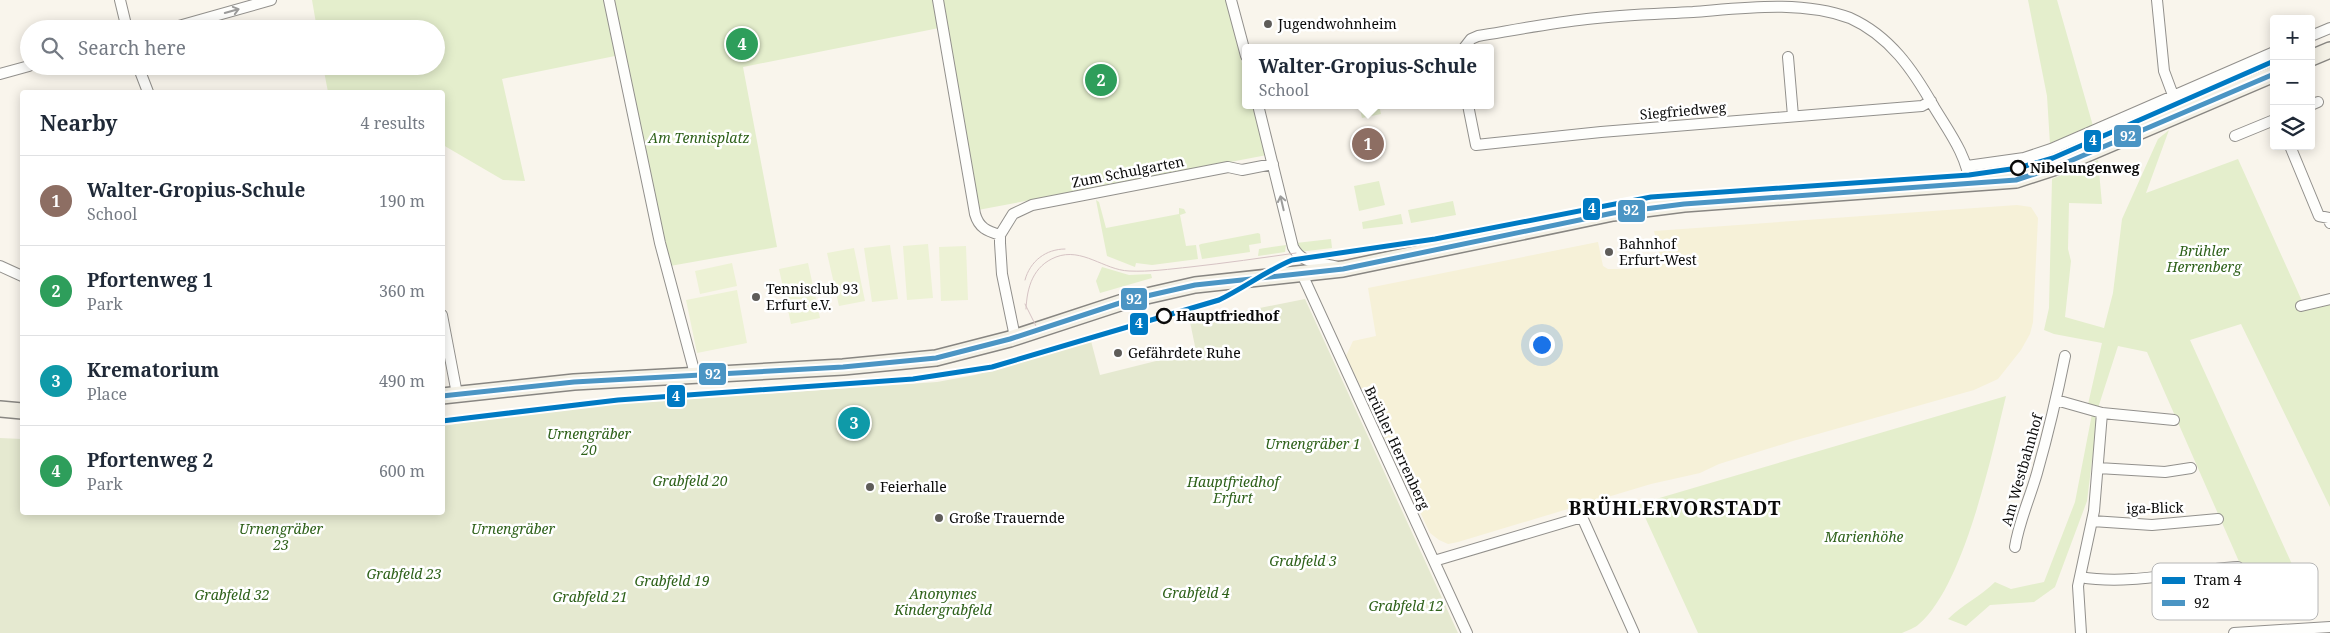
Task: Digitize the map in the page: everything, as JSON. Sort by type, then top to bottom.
[{"type":"main road","points":[[2315,56],[2330,50]]},
{"type":"main road","points":[[450,395],[574,382],[904,362],[936,358],[1015,337],[1128,300],[1195,285],[1343,269],[1640,209],[2016,180],[2056,168],[2270,76]]},
{"type":"main road","points":[[0,409],[20,411]]},
{"type":"street","points":[[120,0],[125,20]]},
{"type":"street","points":[[200,20],[271,0]]},
{"type":"street","points":[[609,0],[660,243],[694,374]]},
{"type":"street","points":[[938,0],[975,214],[977,222],[982,228],[1000,235],[1002,274],[1015,337]]},
{"type":"street","points":[[1231,0],[1243,44]]},
{"type":"street","points":[[2157,0],[2164,70],[2180,114]]},
{"type":"street","points":[[1468,44],[1478,36],[1587,19],[1771,6],[1817,7],[1848,17],[1881,36],[1905,61],[1932,101],[1964,156],[1970,185]]},
{"type":"street","points":[[2315,34],[2330,28]]},
{"type":"street","points":[[1967,166],[2024,158],[2051,149],[2270,54]]},
{"type":"street","points":[[1788,57],[1793,116]]},
{"type":"street","points":[[0,74],[20,68]]},
{"type":"street","points":[[141,75],[147,90]]},
{"type":"street","name":"Siegfriedweg","points":[[1469,109],[1476,145],[1600,132],[1922,106],[1932,101]]},
{"type":"street","points":[[1259,109],[1291,242],[1296,254],[1308,262],[1323,262],[1343,269]]},
{"type":"street","points":[[2235,136],[2270,122]]},
{"type":"street","points":[[2292,150],[2319,216],[2328,218],[2330,223]]},
{"type":"street","name":"Zum Schulgarten","points":[[1000,235],[1014,214],[1032,205],[1228,167],[1242,170],[1273,164]]},
{"type":"street","points":[[0,266],[20,275]]},
{"type":"street","name":"Brühler Herrenberg","points":[[1302,274],[1467,633]]},
{"type":"street","points":[[2300,306],[2330,299]]},
{"type":"street","points":[[445,345],[450,395]]},
{"type":"street","name":"Am Westbahnhof","points":[[2015,547],[2018,526],[2032,491],[2056,400],[2065,356]]},
{"type":"street","name":"Am Westbahnhof","points":[[2056,400],[2102,413]]},
{"type":"street","points":[[2081,633],[2078,586],[2092,521],[2102,413],[2174,420]]},
{"type":"street","points":[[2098,468],[2166,472],[2191,468]]},
{"type":"street","points":[[1434,561],[1582,517],[1634,633]]},
{"type":"street","name":"iga-Blick","points":[[2092,521],[2152,525],[2218,519]]},
{"type":"street","points":[[2080,578],[2152,578]]},
{"type":"street","points":[[2234,633],[2304,631],[2329,628]]},
{"type":"shaded area","points":[[2017,205],[2031,207],[2038,218],[2033,322],[2030,334],[2021,350],[1998,379],[1974,390],[1793,441],[1719,464],[1700,473],[1651,484],[1458,542],[1448,544],[1430,533],[1346,356],[1353,341],[1376,336],[1368,288],[1598,242],[1603,266],[1608,269],[1628,269],[1655,265],[1661,261],[1654,231]]},
{"type":"green space","points":[[312,0],[605,0],[615,56],[502,79],[525,181],[503,180],[445,146],[445,90],[328,90],[325,75],[445,75],[445,20],[315,20]]},
{"type":"green space","name":"Am Tennisplatz","points":[[613,0],[934,0],[939,28],[743,67],[777,247],[670,266]]},
{"type":"green space","points":[[942,0],[1227,0],[1242,63],[1242,109],[1254,109],[1267,155],[978,210]]},
{"type":"green space","points":[[2028,0],[2057,0],[2093,126],[2050,144],[2047,96]]},
{"type":"green space","points":[[1360,109],[1380,109],[1381,114],[1362,118]]},
{"type":"green space","name":"Brühler Herrenberg","points":[[2169,130],[2146,193],[2238,159],[2306,310],[2330,303],[2330,507],[2241,324],[2190,340],[2291,563],[2240,563],[2147,352],[2118,346],[2099,405],[2087,501],[2055,587],[2034,602],[1990,605],[1966,626],[1948,619],[1995,582],[2011,589],[2044,582],[2075,502],[2092,414],[2086,413],[2102,343],[2054,334],[2044,330],[2049,308],[2052,179],[2098,160],[2102,204],[2069,203],[2068,249],[2071,261],[2065,317],[2104,328],[2113,293],[2122,219],[2158,139]]},
{"type":"green space","points":[[1379,181],[1385,205],[1359,211],[1354,186]]},
{"type":"green space","points":[[1096,200],[1099,202],[1106,228],[1179,214],[1179,208],[1184,209],[1186,213],[1180,215],[1186,246],[1196,245],[1198,259],[1152,265],[1136,263],[1135,267],[1107,256]]},
{"type":"green space","points":[[1453,201],[1456,215],[1411,223],[1408,210]]},
{"type":"green space","points":[[1401,214],[1403,224],[1363,229],[1362,222]]},
{"type":"green space","points":[[1260,234],[1261,243],[1249,245],[1250,252],[1202,259],[1199,245],[1201,244]]},
{"type":"green space","points":[[1331,239],[1332,248],[1299,252],[1296,243]]},
{"type":"green space","points":[[928,244],[933,298],[907,300],[903,246]]},
{"type":"green space","points":[[890,245],[898,299],[872,302],[864,248]]},
{"type":"green space","points":[[1286,245],[1285,252],[1258,256],[1259,249]]},
{"type":"green space","points":[[966,246],[968,300],[941,301],[939,247]]},
{"type":"green space","points":[[854,248],[865,301],[839,306],[827,253]]},
{"type":"green space","points":[[732,263],[737,286],[700,294],[695,271]]},
{"type":"green space","points":[[808,263],[820,318],[791,324],[779,269]]},
{"type":"green space","points":[[1102,267],[1129,275],[1151,274],[1152,278],[1100,293],[1096,281]]},
{"type":"green space","points":[[737,290],[747,343],[697,353],[686,300]]},
{"type":"green space","name":"Hauptfriedhof Erfurt","points":[[1305,299],[1458,633],[0,633],[0,438],[20,439],[20,515],[445,515],[445,426],[555,408],[937,382],[975,375],[1091,341],[1100,375],[1196,351],[1190,322]]},
{"type":"green space","name":"Marienhöhe","points":[[2006,396],[1984,484],[1963,550],[1950,580],[1935,606],[1917,625],[1902,633],[1698,633],[1639,504]]},
{"type":"tram line","name":"4","points":[[445,421],[618,400],[913,379],[992,367],[1219,300],[1292,260],[1435,239],[1651,197],[1969,175],[2018,168],[2053,158],[2270,63]]},
{"type":"tram line","points":[[1025,280],[1027,273],[1040,257],[1051,251],[1065,249]]},
{"type":"tram line","points":[[1026,309],[1028,293],[1033,278],[1042,266],[1056,257],[1075,255],[1120,270],[1137,271],[1190,267],[1296,253]]},
{"type":"tram line","points":[[1025,304],[1038,330]]},
{"type":"transit line","name":"92","points":[[445,396],[574,382],[843,367],[936,358],[1010,339],[1129,300],[1195,285],[1343,269],[1613,213],[1684,204],[2016,180],[2056,167],[2270,76]]},
{"type":"place","name":"Jugendwohnheim","points":[[1268,24]]},
{"type":"place","name":"Pfortenweg 2","points":[[742,44]]},
{"type":"place","name":"Pfortenweg 1","points":[[1101,80]]},
{"type":"place","name":"Walter-Gropius-Schule","points":[[1368,144]]},
{"type":"place","name":"Nibelungenweg","points":[[2018,168]]},
{"type":"place","name":"Bahnhof Erfurt-West","points":[[1609,252]]},
{"type":"place","name":"Tennisclub 93 Erfurt e.V.","points":[[756,297]]},
{"type":"place","name":"Hauptfriedhof","points":[[1164,316]]},
{"type":"place","name":"Gefährdete Ruhe","points":[[1118,353]]},
{"type":"place","name":"Krematorium","points":[[854,423]]},
{"type":"place","name":"Feierhalle","points":[[870,487]]},
{"type":"place","name":"Große Trauernde","points":[[939,518]]},
{"type":"district","name":"BRÜHLERVORSTADT","points":[[1675,508]]},
{"type":"park label","name":"Urnengräber 20","points":[[589,442]]},
{"type":"park label","name":"Urnengräber 1","points":[[1313,444]]},
{"type":"park label","name":"Grabfeld 20","points":[[690,481]]},
{"type":"park label","name":"Urnengräber","points":[[513,529]]},
{"type":"park label","name":"Urnengräber 23","points":[[281,538]]},
{"type":"park label","name":"Grabfeld 3","points":[[1303,561]]},
{"type":"park label","name":"Grabfeld 23","points":[[404,574]]},
{"type":"park label","name":"Grabfeld 19","points":[[672,581]]},
{"type":"park label","name":"Grabfeld 4","points":[[1196,593]]},
{"type":"park label","name":"Grabfeld 32","points":[[232,595]]},
{"type":"park label","name":"Grabfeld 21","points":[[590,597]]},
{"type":"park label","name":"Anonymes Kindergrabfeld","points":[[943,602]]},
{"type":"park label","name":"Grabfeld 12","points":[[1406,606]]}]
